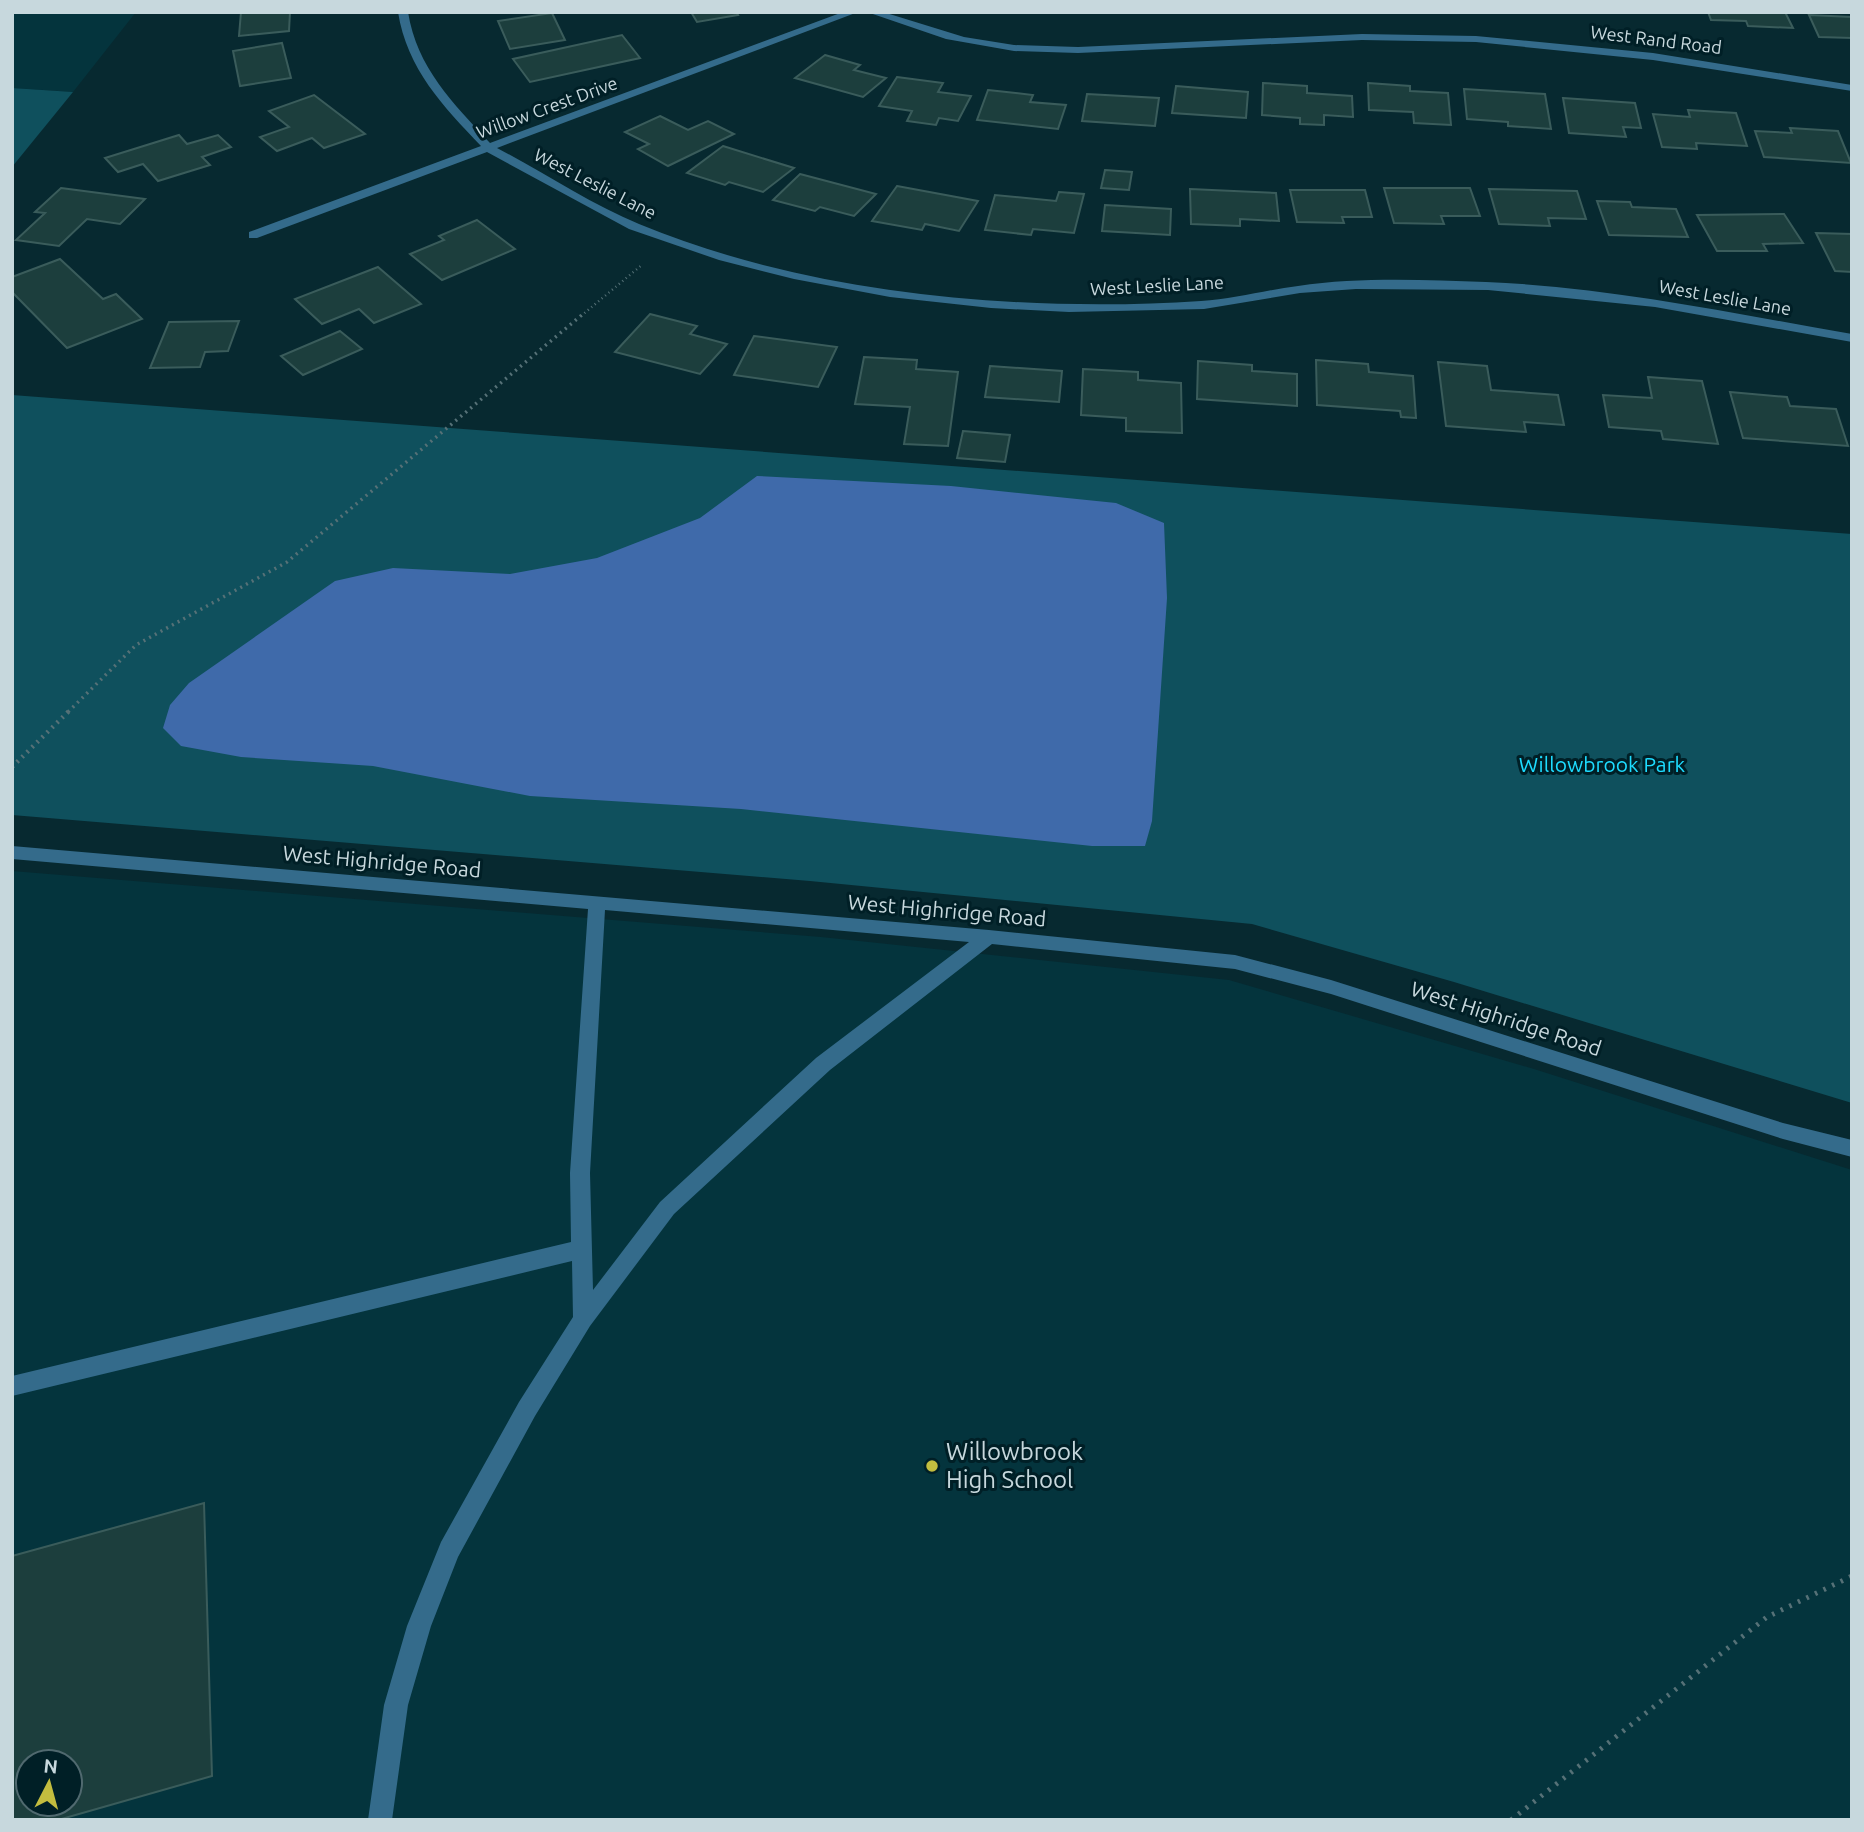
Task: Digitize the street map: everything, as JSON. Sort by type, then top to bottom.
[{"type":"street","name":"West Leslie Lane","points":[[403,12],[406,31],[420,67],[441,97],[489,148],[633,226],[666,239],[794,275],[890,293],[990,304],[1132,307],[1204,304],[1300,289],[1356,285],[1489,286],[1620,298],[1852,338]]},
{"type":"street","name":"Willow Crest Drive","points":[[253,235],[853,12]]},
{"type":"street","name":"West Rand Road","points":[[872,12],[965,40],[1033,50],[1353,38],[1532,43],[1732,67],[1852,88]]},
{"type":"street","name":"West Highridge Road","points":[[12,852],[989,937],[1235,962],[1331,987],[1783,1131],[1852,1149]]},
{"type":"street","points":[[583,1319],[580,1173],[597,903]]},
{"type":"street","points":[[380,1820],[396,1705],[419,1626],[449,1550],[527,1409],[583,1319],[667,1208],[823,1064],[989,937]]},
{"type":"street","points":[[12,1386],[582,1249]]},
{"type":"path","points":[[12,767],[136,645],[287,562],[643,264]]},
{"type":"path","points":[[1511,1820],[1767,1617],[1852,1576]]},
{"type":"shaded area","points":[[12,12],[136,12],[73,92],[12,88]]},
{"type":"shaded area","name":"Willowbrook High School","points":[[12,871],[821,937],[1229,980],[1534,1069],[1852,1170],[1852,1820],[12,1820]]},
{"type":"green space","points":[[12,88],[73,92],[12,167]]},
{"type":"green space","name":"Willowbrook Park","points":[[12,395],[1852,534],[1852,1103],[1454,982],[1252,924],[810,881],[12,815]]},
{"type":"water","points":[[757,476],[951,486],[1116,503],[1164,523],[1167,598],[1152,821],[1145,846],[1092,846],[741,809],[530,796],[373,766],[241,757],[181,746],[163,728],[170,705],[189,683],[335,581],[393,568],[510,574],[597,558],[700,518]]},
{"type":"building","points":[[241,12],[290,12],[289,31],[239,36]]},
{"type":"building","points":[[691,12],[736,12],[738,15],[697,22]]},
{"type":"building","points":[[1708,12],[1785,12],[1793,28],[1748,26],[1746,21],[1711,20]]},
{"type":"building","points":[[552,13],[565,40],[510,49],[498,21]]},
{"type":"building","points":[[1809,15],[1852,17],[1852,38],[1819,37]]},
{"type":"building","points":[[622,35],[640,58],[530,82],[513,59]]},
{"type":"building","points":[[282,43],[291,78],[240,86],[233,51]]},
{"type":"building","points":[[825,55],[860,65],[854,70],[886,78],[863,97],[795,78]]},
{"type":"building","points":[[897,77],[943,83],[938,92],[971,96],[958,121],[939,118],[936,125],[907,121],[912,111],[879,106]]},
{"type":"building","points":[[1263,83],[1307,86],[1307,93],[1352,96],[1353,117],[1324,115],[1324,125],[1300,124],[1300,118],[1262,115]]},
{"type":"building","points":[[1368,83],[1410,86],[1410,91],[1448,93],[1451,125],[1414,123],[1413,112],[1369,110]]},
{"type":"building","points":[[1176,86],[1248,92],[1246,118],[1172,113]]},
{"type":"building","points":[[1464,89],[1545,94],[1551,129],[1508,126],[1508,122],[1467,119]]},
{"type":"building","points":[[988,90],[1033,95],[1030,102],[1066,105],[1058,129],[977,120]]},
{"type":"building","points":[[1087,94],[1159,98],[1155,126],[1082,121]]},
{"type":"building","points":[[314,95],[365,134],[324,148],[312,138],[277,151],[260,137],[289,127],[269,111]]},
{"type":"building","points":[[1563,98],[1635,103],[1641,128],[1623,127],[1626,137],[1569,133]]},
{"type":"building","points":[[1688,110],[1736,113],[1747,146],[1696,143],[1697,149],[1662,147],[1653,114],[1690,117]]},
{"type":"building","points":[[660,116],[688,130],[708,121],[734,134],[668,166],[638,149],[649,144],[625,132]]},
{"type":"building","points":[[1790,128],[1838,131],[1851,163],[1764,157],[1755,131],[1792,133]]},
{"type":"building","points":[[179,135],[187,144],[218,135],[231,147],[202,157],[210,165],[158,181],[143,164],[118,172],[105,158]]},
{"type":"building","points":[[723,146],[794,168],[763,192],[729,182],[725,185],[687,173]]},
{"type":"building","points":[[1105,170],[1132,172],[1129,190],[1101,188]]},
{"type":"building","points":[[800,174],[876,194],[854,216],[820,207],[815,211],[773,200]]},
{"type":"building","points":[[897,186],[978,201],[959,231],[925,224],[922,230],[872,221]]},
{"type":"building","points":[[61,188],[145,199],[120,224],[87,219],[59,246],[16,240],[45,213],[35,212]]},
{"type":"building","points":[[1384,188],[1470,188],[1480,216],[1441,216],[1444,224],[1394,223]]},
{"type":"building","points":[[1190,189],[1276,193],[1279,221],[1240,219],[1240,226],[1191,224]]},
{"type":"building","points":[[1489,189],[1577,191],[1586,219],[1548,218],[1550,226],[1499,224]]},
{"type":"building","points":[[1290,190],[1365,190],[1372,217],[1342,217],[1344,223],[1297,222]]},
{"type":"building","points":[[1059,192],[1084,194],[1074,233],[1033,229],[1031,235],[985,230],[995,195],[1056,201]]},
{"type":"building","points":[[1597,201],[1630,202],[1632,207],[1676,209],[1688,237],[1609,235]]},
{"type":"building","points":[[1105,205],[1171,209],[1170,235],[1102,231]]},
{"type":"building","points":[[1784,214],[1803,243],[1763,244],[1767,251],[1717,251],[1697,215]]},
{"type":"building","points":[[477,220],[515,249],[442,280],[410,254],[444,240],[439,236]]},
{"type":"building","points":[[1816,233],[1852,234],[1852,272],[1835,271]]},
{"type":"building","points":[[60,259],[103,299],[116,294],[142,319],[67,348],[12,292],[12,277]]},
{"type":"building","points":[[378,267],[421,304],[374,323],[359,309],[322,324],[295,299]]},
{"type":"building","points":[[650,314],[697,326],[690,334],[727,344],[700,374],[615,352]]},
{"type":"building","points":[[239,321],[228,351],[205,352],[200,367],[150,368],[169,322]]},
{"type":"building","points":[[340,331],[362,349],[303,375],[281,356]]},
{"type":"building","points":[[754,336],[837,347],[818,387],[734,375]]},
{"type":"building","points":[[864,357],[917,360],[916,369],[958,372],[948,446],[904,444],[910,407],[855,404]]},
{"type":"building","points":[[1316,360],[1368,364],[1369,372],[1413,376],[1416,418],[1401,417],[1400,411],[1317,405]]},
{"type":"building","points":[[1198,361],[1252,365],[1252,371],[1297,374],[1297,406],[1197,399]]},
{"type":"building","points":[[1438,362],[1487,366],[1491,390],[1558,395],[1564,425],[1524,422],[1526,432],[1446,426]]},
{"type":"building","points":[[990,366],[1062,371],[1059,402],[985,397]]},
{"type":"building","points":[[1083,369],[1138,372],[1138,380],[1181,383],[1182,433],[1126,431],[1126,418],[1081,415]]},
{"type":"building","points":[[1648,377],[1702,381],[1718,444],[1663,439],[1661,431],[1609,427],[1603,395],[1652,398]]},
{"type":"building","points":[[1730,392],[1787,397],[1790,406],[1836,409],[1848,446],[1743,438]]},
{"type":"building","points":[[963,431],[1010,435],[1005,462],[957,458]]},
{"type":"building","points":[[204,1503],[212,1776],[84,1813],[84,1748],[14,1748],[14,1818],[65,1818],[12,1820],[12,1556]]},
{"type":"place","name":"Willowbrook High School","points":[[932,1466]]}]
